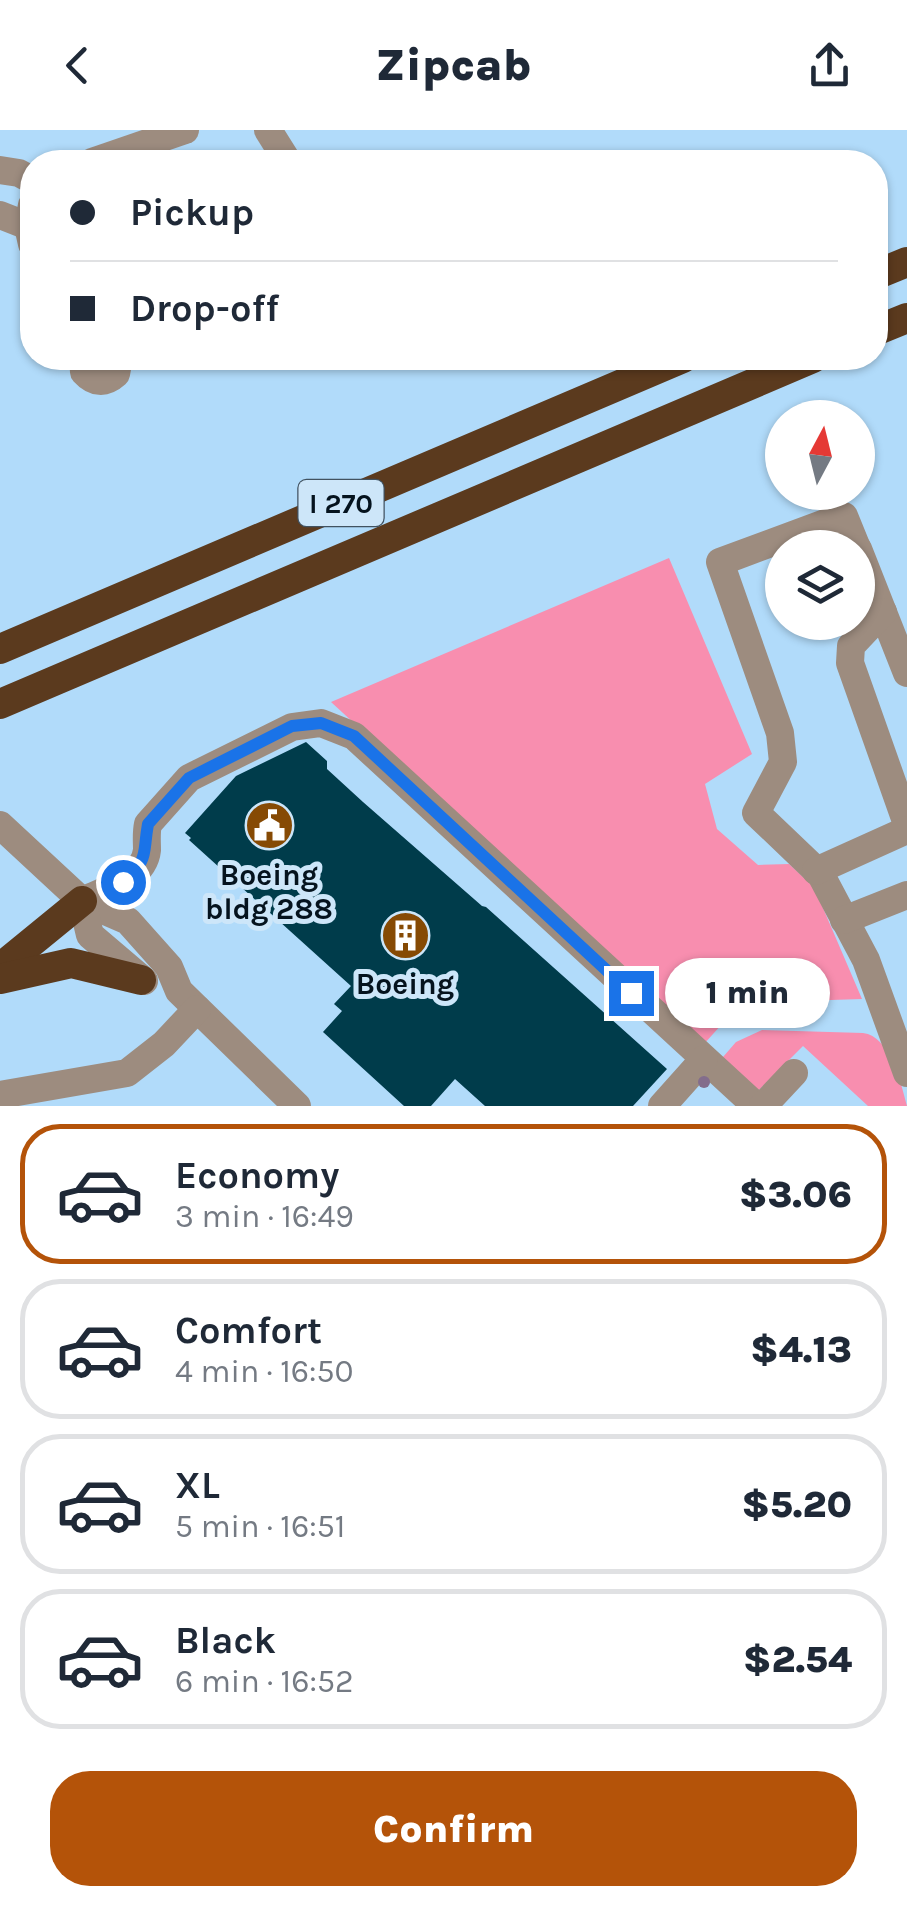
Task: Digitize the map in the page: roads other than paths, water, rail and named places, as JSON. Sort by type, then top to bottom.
[{"type":"highway","name":"I 270","points":[[0,648],[655,370]]},
{"type":"highway","name":"I 270","points":[[0,704],[786,370]]},
{"type":"highway","points":[[0,968],[82,900]]},
{"type":"highway","points":[[0,979],[71,964],[140,980]]},
{"type":"street","points":[[127,150],[185,130]]},
{"type":"street","points":[[84,370],[96,381],[104,381],[117,370]]},
{"type":"street","points":[[806,530],[844,516],[850,530]]},
{"type":"street","points":[[765,545],[720,562],[780,734],[782,762],[756,813],[816,870],[866,960],[907,1074]]},
{"type":"street","points":[[875,592],[907,673]]},
{"type":"street","points":[[816,870],[907,827],[850,663],[851,646],[883,612]]},
{"type":"street","points":[[82,900],[123,882],[142,865],[147,852],[148,824],[189,778],[292,726],[321,723],[354,736],[760,1106],[794,1072]]},
{"type":"street","points":[[0,825],[82,900],[128,922],[169,967],[188,1000],[298,1106]]},
{"type":"street","points":[[844,920],[907,896]]},
{"type":"street","points":[[82,900],[90,935],[140,980],[188,1000]]},
{"type":"street","points":[[0,1095],[127,1073],[164,1044],[188,1000]]},
{"type":"street","points":[[662,1106],[704,1059]]},
{"type":"place","name":"Boeing bldg 288","points":[[269,826]]},
{"type":"place","name":"Boeing","points":[[405,935]]}]
